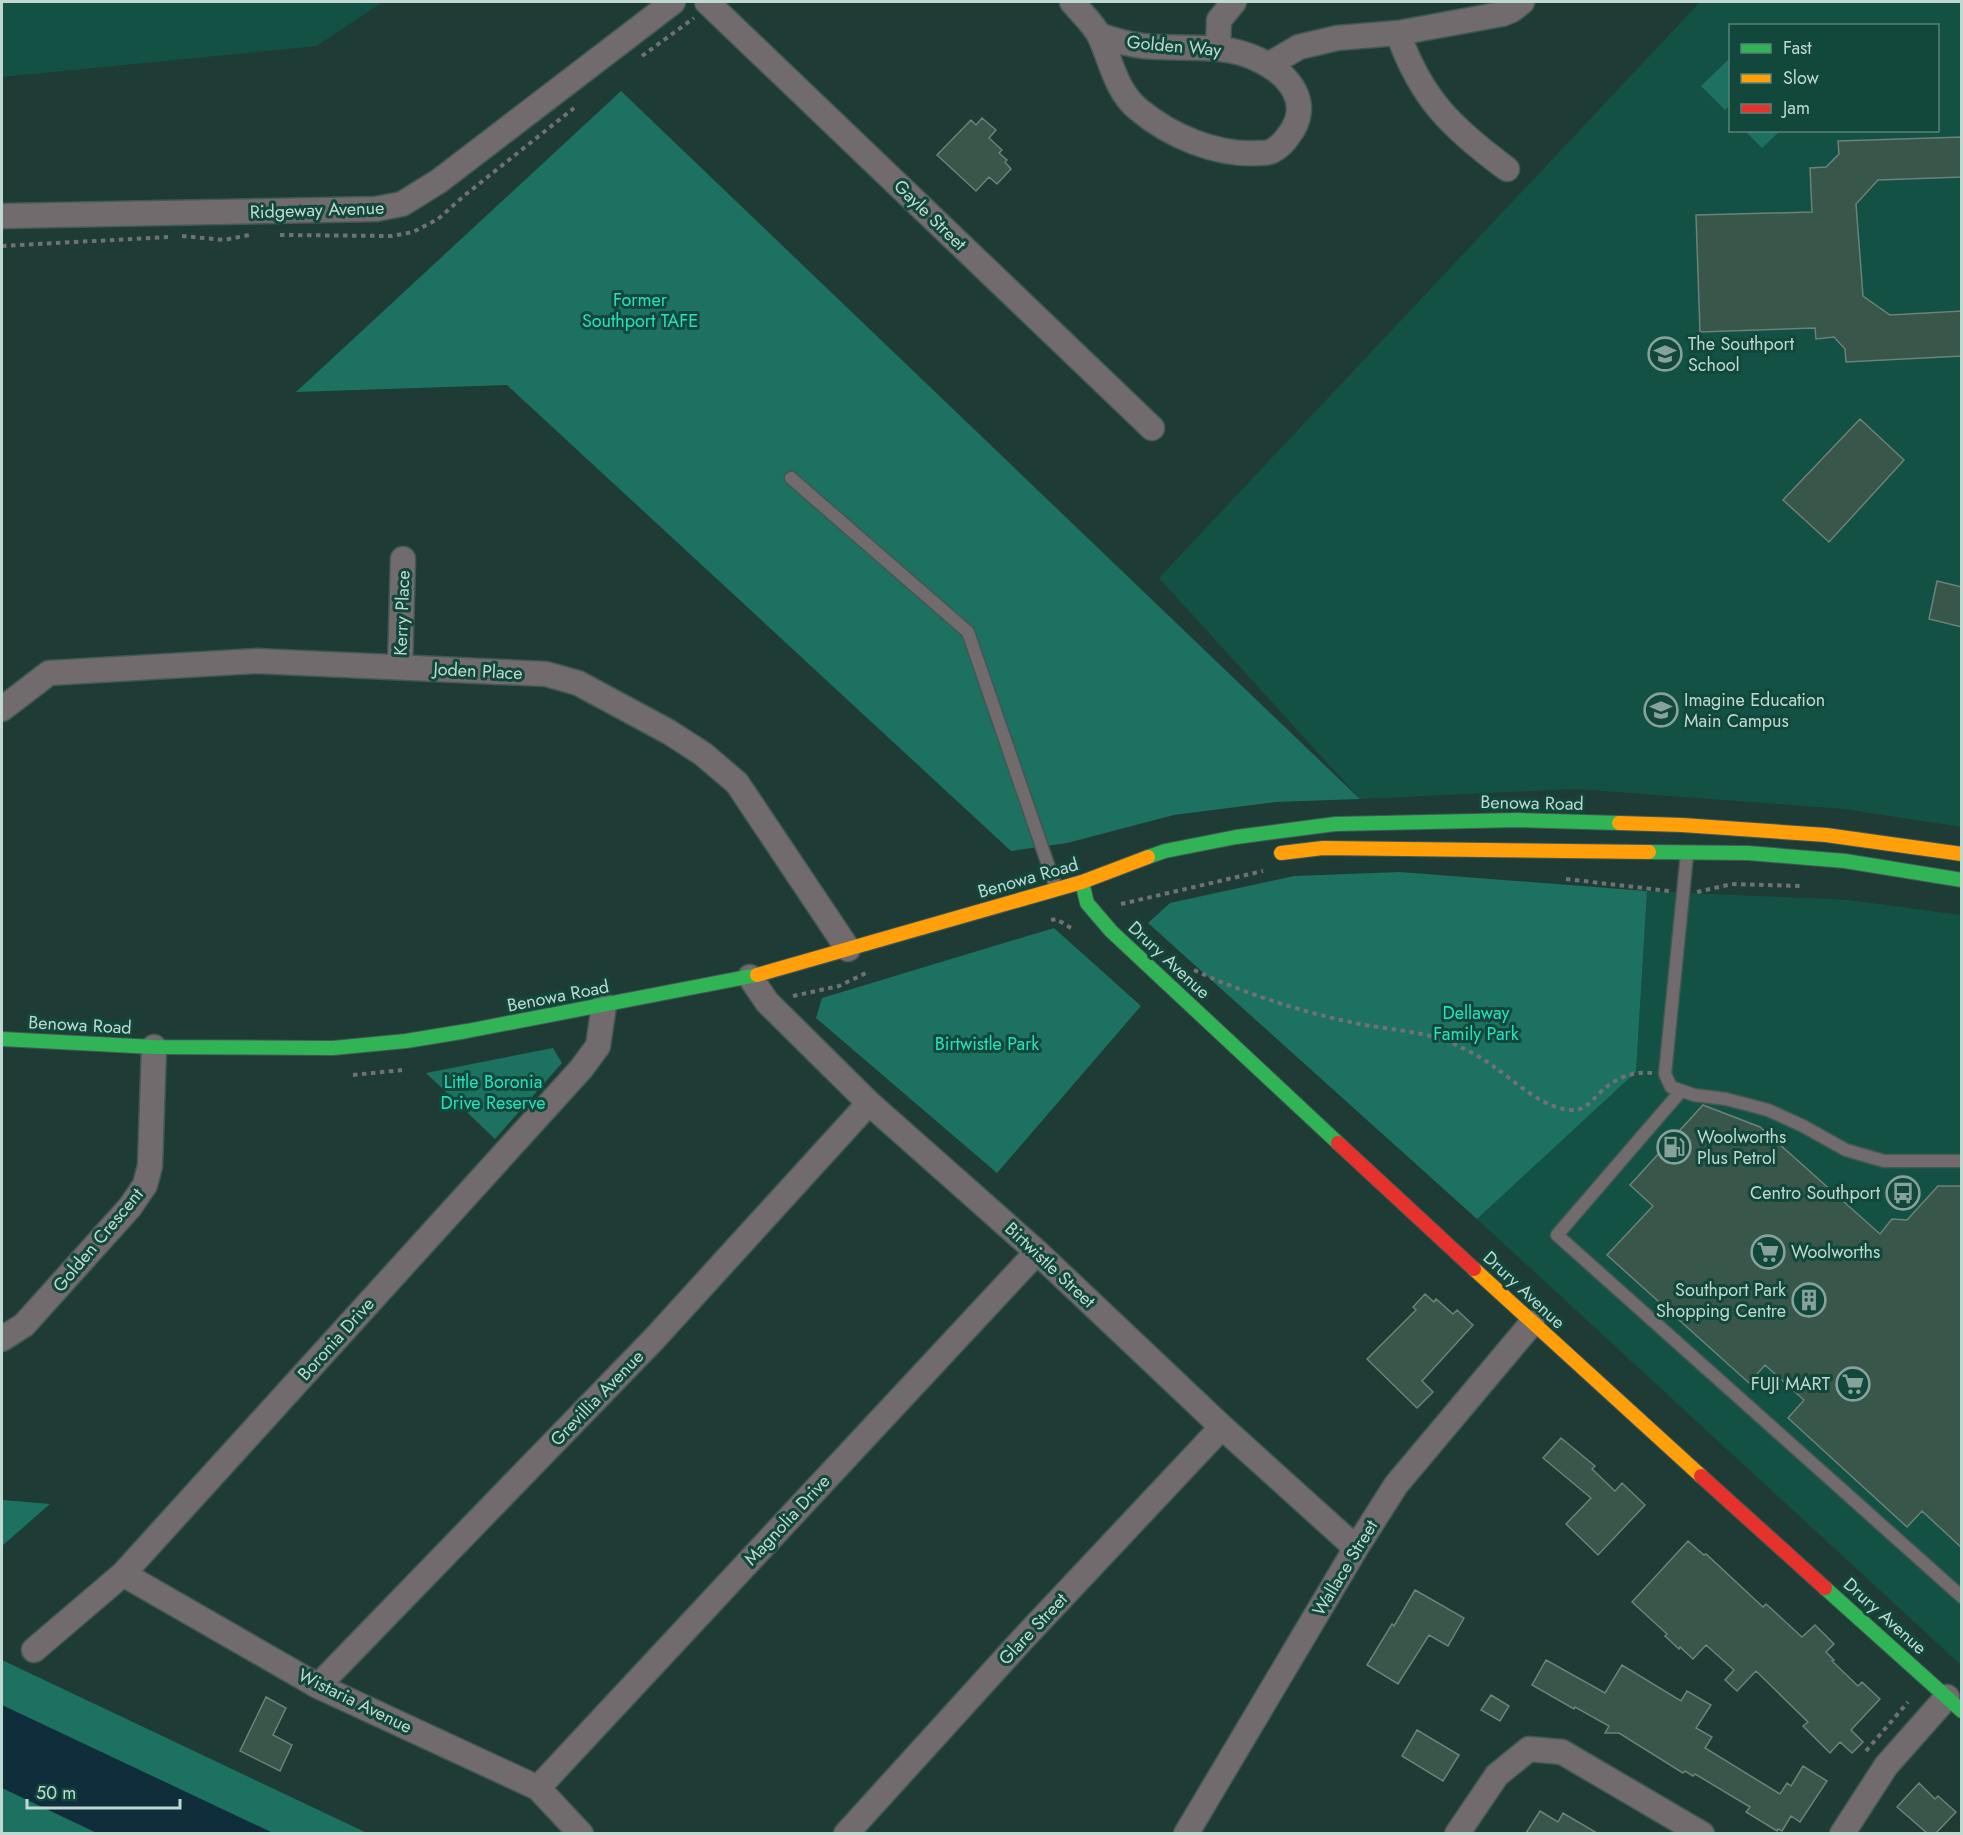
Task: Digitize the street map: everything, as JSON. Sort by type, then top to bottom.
[{"type":"main road","name":"Benowa Road","points":[[2,1039],[154,1047],[273,1049],[368,1046],[467,1032],[750,977],[1082,882],[1164,851],[1236,837],[1335,824],[1519,819],[1687,839],[1748,854],[1845,861],[1962,880]]},
{"type":"main road","name":"Benowa Road","points":[[1269,854],[1323,848],[1826,835],[1962,854]]},
{"type":"main road","name":"Benowa Road","points":[[1106,872],[1150,871]]},
{"type":"main road","name":"Drury Avenue","points":[[1082,882],[1088,903],[1111,931],[1532,1323],[1954,1704]]},
{"type":"street","name":"Ridgeway Avenue","points":[[2,216],[376,210],[402,204],[439,181],[674,2]]},
{"type":"street","name":"Gayle Street","points":[[707,2],[1152,428]]},
{"type":"street","name":"Golden Way","points":[[1071,2],[1099,35],[1121,90],[1137,108],[1161,125],[1194,142],[1246,154],[1271,152],[1293,130],[1299,119],[1300,109],[1297,96],[1290,83],[1257,59],[1218,49],[1123,43],[1099,35]]},
{"type":"street","points":[[1218,49],[1219,20],[1234,2]]},
{"type":"street","points":[[1268,65],[1299,47],[1337,38],[1398,33],[1502,15],[1522,2]]},
{"type":"street","points":[[1398,33],[1409,62],[1435,105],[1480,149],[1507,169]]},
{"type":"street","name":"Kerry Place","points":[[400,667],[403,559]]},
{"type":"street","name":"Joden Place","points":[[2,709],[49,673],[257,661],[546,674],[578,683],[686,743],[703,754],[737,783],[848,950]]},
{"type":"street","name":"Birtwistle Street","points":[[750,977],[767,1002],[869,1103],[1037,1252],[1222,1427],[1356,1548]]},
{"type":"street","name":"Boronia Drive","points":[[34,1650],[123,1574],[592,1056],[601,1035],[604,1005]]},
{"type":"street","name":"Golden Crescent","points":[[2,1339],[24,1325],[130,1207],[145,1185],[150,1166],[154,1047]]},
{"type":"street","name":"Grevillia Avenue","points":[[318,1686],[655,1338],[869,1103]]},
{"type":"street","name":"Magnolia Drive","points":[[538,1788],[1037,1252]]},
{"type":"street","name":"Wallace Street","points":[[1186,1833],[1396,1485],[1532,1323]]},
{"type":"street","name":"Glare Street","points":[[846,1833],[1022,1640],[1222,1427]]},
{"type":"street","name":"Wistaria Avenue","points":[[123,1574],[318,1686],[538,1788],[581,1833]]},
{"type":"street","points":[[1842,1833],[1886,1766],[1954,1704]]},
{"type":"street","points":[[1457,1833],[1497,1775],[1529,1749],[1562,1752],[1702,1833]]},
{"type":"lane","points":[[791,478],[968,632],[1056,889]]},
{"type":"lane","points":[[1687,839],[1665,1074],[1671,1087],[1694,1095],[1726,1099],[1768,1110],[1846,1150],[1884,1161],[1962,1161]]},
{"type":"lane","points":[[1681,1091],[1557,1235],[1962,1597]]},
{"type":"path","points":[[1097,914],[1130,901],[1268,870]]},
{"type":"path","points":[[1564,879],[1683,892],[1702,892],[1732,884],[1805,886]]},
{"type":"path","points":[[1046,920],[1056,919],[1080,935]]},
{"type":"path","points":[[1188,966],[1227,984],[1288,1005],[1358,1023],[1427,1034],[1452,1043],[1491,1064],[1539,1098],[1556,1107],[1574,1111],[1587,1106],[1604,1088],[1622,1077],[1643,1072],[1665,1074]]},
{"type":"path","points":[[1866,1751],[1908,1702]]},
{"type":"shaded area","points":[[2,2],[383,2],[317,46],[2,77]]},
{"type":"shaded area","name":"The Southport School","points":[[1700,2],[1961,2],[1961,827],[1844,809],[1576,789],[1360,799],[1159,578]]},
{"type":"shaded area","points":[[1647,891],[1849,900],[1961,915],[1961,1665],[1477,1219],[1636,1072]]},
{"type":"green space","points":[[1729,59],[1729,106],[1725,110],[1701,86]]},
{"type":"green space","name":"Former Southport TAFE","points":[[621,91],[1360,799],[1275,802],[1174,815],[1067,843],[1011,851],[507,385],[296,392]]},
{"type":"green space","points":[[1746,132],[1779,132],[1762,148]]},
{"type":"green space","name":"Dellaway Family Park","points":[[1400,872],[1647,891],[1636,1072],[1477,1219],[1148,923],[1170,903],[1294,876]]},
{"type":"green space","name":"Birtwistle Park","points":[[1054,928],[1141,1006],[997,1173],[816,1018],[822,998]]},
{"type":"green space","name":"Little Boronia Drive Reserve","points":[[553,1048],[562,1063],[495,1139],[426,1073]]},
{"type":"green space","points":[[2,1500],[50,1504],[2,1546]]},
{"type":"green space","points":[[2,1660],[367,1833],[2,1833]]},
{"type":"water","points":[[2,1705],[273,1833],[97,1833],[2,1788]]},
{"type":"building","points":[[982,118],[996,130],[989,138],[1002,150],[999,153],[1007,160],[1005,162],[1011,169],[997,184],[989,177],[976,191],[937,155],[971,120],[976,125]]},
{"type":"building","points":[[1962,137],[1962,177],[1878,180],[1856,204],[1863,296],[1890,315],[1962,311],[1962,356],[1846,362],[1845,349],[1834,337],[1816,339],[1815,328],[1700,332],[1696,215],[1812,212],[1810,168],[1826,167],[1839,154],[1838,141]]},
{"type":"building","points":[[1860,419],[1904,460],[1829,542],[1783,500]]},
{"type":"building","points":[[1937,581],[1962,587],[1962,627],[1929,619]]},
{"type":"building","name":"Southport Park Shopping Centre","points":[[1703,1105],[1760,1127],[1880,1234],[1892,1219],[1907,1220],[1938,1186],[1962,1186],[1962,1548],[1922,1511],[1907,1527],[1788,1418],[1804,1400],[1765,1365],[1749,1383],[1607,1255],[1653,1206],[1630,1185]]},
{"type":"building","points":[[1425,1294],[1434,1302],[1436,1299],[1453,1314],[1457,1310],[1473,1325],[1422,1381],[1433,1392],[1417,1408],[1367,1359],[1416,1310],[1413,1307]]},
{"type":"building","points":[[1561,1438],[1595,1466],[1592,1469],[1615,1491],[1622,1483],[1645,1505],[1598,1555],[1566,1524],[1591,1498],[1543,1458]]},
{"type":"building","points":[[1688,1541],[1704,1555],[1706,1554],[1763,1607],[1766,1604],[1802,1637],[1815,1625],[1834,1644],[1826,1652],[1834,1660],[1832,1661],[1858,1686],[1862,1682],[1880,1699],[1851,1730],[1863,1742],[1852,1753],[1840,1742],[1830,1753],[1803,1726],[1808,1722],[1756,1671],[1737,1691],[1725,1680],[1734,1670],[1706,1645],[1693,1659],[1665,1636],[1667,1634],[1632,1602]]},
{"type":"building","points":[[1415,1590],[1464,1618],[1448,1646],[1429,1635],[1398,1684],[1367,1665]]},
{"type":"building","points":[[1546,1660],[1605,1693],[1622,1665],[1681,1701],[1687,1691],[1711,1705],[1696,1728],[1712,1737],[1705,1748],[1780,1794],[1787,1783],[1791,1786],[1803,1766],[1827,1781],[1800,1822],[1791,1816],[1782,1831],[1778,1829],[1777,1831],[1746,1812],[1750,1807],[1695,1774],[1693,1776],[1685,1771],[1683,1773],[1619,1733],[1605,1733],[1609,1726],[1532,1685]]},
{"type":"building","points":[[1491,1695],[1509,1706],[1500,1721],[1481,1710]]},
{"type":"building","points":[[266,1697],[286,1708],[273,1735],[292,1745],[280,1771],[240,1751]]},
{"type":"building","points":[[1417,1730],[1459,1755],[1443,1781],[1402,1756]]},
{"type":"building","points":[[1919,1783],[1935,1799],[1938,1796],[1956,1812],[1936,1833],[1927,1833],[1897,1807]]},
{"type":"building","points":[[1540,1811],[1558,1822],[1563,1813],[1597,1833],[1526,1833]]},
{"type":"traffic: fast","points":[[1148,857],[1165,851],[1236,837],[1335,824],[1519,820],[1619,823]]},
{"type":"traffic: fast","points":[[1649,852],[1748,853],[1845,861],[1962,880]]},
{"type":"traffic: fast","points":[[1082,882],[1087,903],[1111,931],[1338,1143]]},
{"type":"traffic: fast","points":[[2,1039],[154,1047],[333,1048],[406,1041],[467,1031],[757,975]]},
{"type":"traffic: fast","points":[[1825,1588],[1962,1711]]},
{"type":"traffic: slow","points":[[1619,823],[1826,835],[1962,854]]},
{"type":"traffic: slow","points":[[1281,853],[1323,848],[1649,852]]},
{"type":"traffic: slow","points":[[757,975],[1082,882],[1148,857]]},
{"type":"traffic: slow","points":[[1474,1269],[1701,1476]]},
{"type":"traffic: jam","points":[[1338,1143],[1474,1269]]},
{"type":"traffic: jam","points":[[1701,1476],[1825,1588]]},
{"type":"place","name":"The Southport School","points":[[1665,354]]},
{"type":"place","name":"Imagine Education Main Campus","points":[[1661,710]]},
{"type":"place","name":"Woolworths Plus Petrol","points":[[1674,1147]]},
{"type":"place","name":"Centro Southport","points":[[1903,1193]]},
{"type":"place","name":"Woolworths","points":[[1768,1252]]},
{"type":"place","name":"Southport Park Shopping Centre","points":[[1809,1300]]},
{"type":"place","name":"FUJI MART","points":[[1853,1384]]}]
